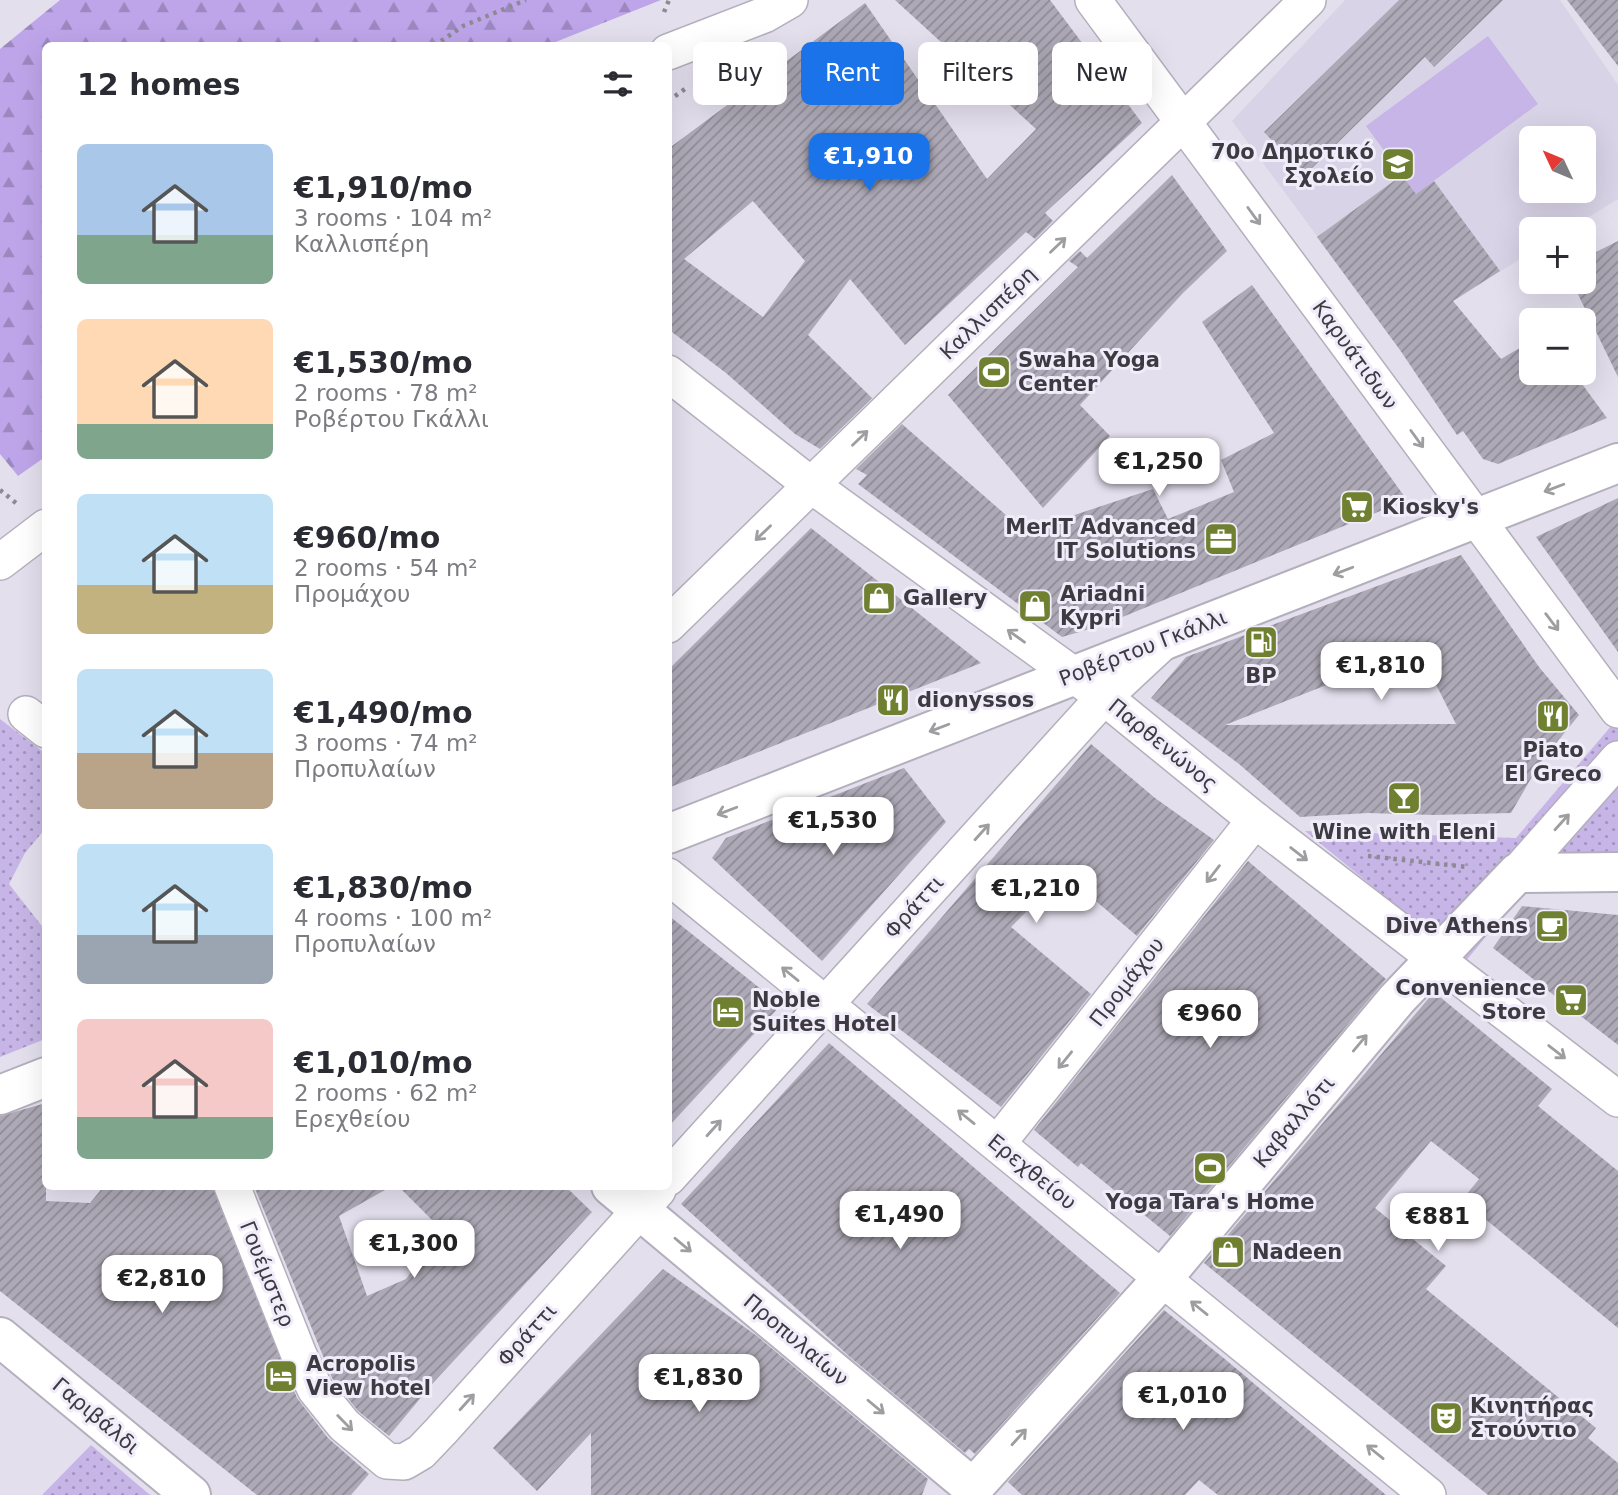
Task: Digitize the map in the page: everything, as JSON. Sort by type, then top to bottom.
[{"type":"street","points":[[672,50],[764,15],[790,0]]},
{"type":"street","name":"Καρυάτιδων","points":[[1093,0],[1618,710]]},
{"type":"street","name":"Καλλισπέρη","points":[[672,621],[1308,0]]},
{"type":"street","name":"Παρθενώνος","points":[[672,376],[811,485],[1071,676],[1104,697],[1255,820],[1618,1099]]},
{"type":"street","name":"Ροβέρτου Γκάλλι","points":[[672,832],[1618,463]]},
{"type":"street","points":[[0,562],[42,530]]},
{"type":"street","name":"Φράττι","points":[[672,1174],[1104,697],[1164,640]]},
{"type":"street","name":"Καβαλλότι","points":[[974,1493],[1162,1279],[1397,999],[1517,873],[1618,759]]},
{"type":"street","name":"Προμάχου","points":[[998,1143],[1255,820]]},
{"type":"street","points":[[1517,873],[1618,872]]},
{"type":"street","name":"Ερεχθείου","points":[[672,879],[1428,1495]]},
{"type":"street","points":[[0,1095],[42,1079]]},
{"type":"street","name":"Γουέμστερ","points":[[234,1190],[315,1389],[344,1425],[387,1461],[404,1462],[421,1452]]},
{"type":"street","name":"Φράττι","points":[[421,1452],[637,1194]]},
{"type":"street","name":"Προπυλαίων","points":[[637,1194],[974,1493]]},
{"type":"street","name":"Γαριβάλδι","points":[[0,1338],[191,1495]]},
{"type":"path","points":[[440,42],[463,26],[526,0]]},
{"type":"path","points":[[1357,855],[1517,873]]},
{"type":"shaded area","name":"70ο Δημοτικό Σχολείο","points":[[1345,0],[1560,0],[1618,85],[1618,199],[1589,217],[1519,217],[1519,260],[1393,339],[1232,121]]},
{"type":"shaded area","points":[[1488,36],[1538,104],[1416,194],[1366,126]]},
{"type":"shaded area","points":[[1618,718],[1618,891],[1524,890],[1465,962],[1305,831],[1516,838]]},
{"type":"shaded area","points":[[0,719],[42,751],[42,833],[25,853],[9,884],[42,926],[42,1040],[0,1057]]},
{"type":"shaded area","points":[[91,1445],[150,1495],[42,1495]]},
{"type":"green space","points":[[60,0],[661,0],[556,42],[42,42],[42,459],[18,476],[0,454],[0,49]]},
{"type":"building","points":[[895,0],[1050,0],[1081,42],[1052,42],[1052,105],[1129,105],[1142,123],[1045,213],[1053,221],[1035,239],[1026,232],[905,345],[850,279],[808,335],[872,398],[820,449],[795,434],[726,373],[672,332],[672,146],[727,105],[787,105],[787,61],[801,50],[801,105],[904,105],[904,59],[918,79],[918,105],[936,105],[987,179],[1036,129],[1010,105],[1038,105],[1038,42],[941,42]],"holes":[[[753,201],[805,261],[763,317],[684,259]]]},
{"type":"building","points":[[1399,0],[1503,0],[1434,67],[1425,57],[1305,175],[1264,132]]},
{"type":"building","points":[[1567,0],[1618,0],[1618,66]]},
{"type":"building","points":[[865,3],[892,42],[812,42]]},
{"type":"building","points":[[1172,175],[1227,251],[1183,293],[1080,405],[1110,436],[1043,508],[948,395],[1078,267],[1069,261],[1080,251],[1087,258]]},
{"type":"building","points":[[1402,175],[1416,194],[1434,181],[1500,271],[1453,301],[1501,359],[1519,348],[1519,385],[1583,385],[1607,418],[1498,464],[1483,459],[1463,431],[1457,435],[1400,350],[1317,237]]},
{"type":"building","points":[[1618,241],[1618,377],[1596,332],[1596,308],[1585,308],[1578,294],[1596,294],[1596,252]]},
{"type":"building","points":[[1252,285],[1407,500],[1103,625],[1062,637],[858,484],[867,475],[856,469],[902,424],[1023,530],[1020,533],[1153,489],[1168,519],[1234,492],[1221,460],[1274,433],[1202,322]]},
{"type":"building","points":[[1618,498],[1618,652],[1536,537]]},
{"type":"building","points":[[811,528],[981,663],[672,786],[672,666]]},
{"type":"building","points":[[1461,555],[1539,667],[1579,715],[1540,763],[1511,813],[1368,813],[1300,817],[1239,764],[1151,698],[1186,657]],"holes":[[[1418,649],[1456,724],[1225,725]]]},
{"type":"building","points":[[1091,744],[1155,798],[1214,840],[1137,936],[1064,874],[1011,927],[1091,994],[1001,1107],[867,1004]]},
{"type":"building","points":[[904,768],[946,822],[822,961],[712,858],[726,838]]},
{"type":"building","points":[[1248,861],[1386,979],[1170,1236],[1081,1163],[1078,1167],[1034,1130]]},
{"type":"building","points":[[1522,906],[1618,915],[1618,1045],[1493,948]]},
{"type":"building","points":[[672,918],[781,1005],[672,1123]]},
{"type":"building","points":[[1434,992],[1552,1089],[1538,1106],[1618,1171],[1618,1328],[1462,1200],[1479,1179],[1431,1141],[1375,1208],[1446,1266],[1426,1289],[1596,1428],[1588,1438],[1618,1463],[1618,1495],[1488,1495],[1204,1263]]},
{"type":"building","points":[[829,1043],[1120,1293],[975,1454],[969,1449],[965,1453],[850,1357],[681,1204]]},
{"type":"building","points":[[42,1104],[42,1190],[46,1190],[46,1201],[90,1203],[101,1190],[214,1190],[297,1398],[328,1438],[369,1474],[351,1495],[257,1495],[0,1291],[0,1116]]},
{"type":"building","points":[[256,1190],[385,1190],[339,1216],[367,1296],[406,1279],[442,1230],[402,1190],[569,1190],[592,1212],[433,1383],[389,1436],[358,1411],[332,1378]]},
{"type":"building","points":[[663,1269],[757,1336],[928,1479],[922,1495],[591,1495],[591,1433],[537,1491],[493,1448]]},
{"type":"building","points":[[1164,1310],[1386,1495],[1218,1495],[1199,1480],[1185,1495],[1022,1495],[1008,1482]]},
{"type":"place","name":"70ο Δημοτικό Σχολείο","points":[[1398,164]]},
{"type":"place","name":"Swaha Yoga Center","points":[[994,372]]},
{"type":"place","name":"Kiosky's","points":[[1357,507]]},
{"type":"place","name":"MerIT Advanced IT Solutions","points":[[1221,539]]},
{"type":"place","name":"Gallery","points":[[879,598]]},
{"type":"place","name":"Ariadni Kypri","points":[[1035,606]]},
{"type":"place","name":"BP","points":[[1261,642]]},
{"type":"place","name":"dionyssos","points":[[893,700]]},
{"type":"place","name":"Piato El Greco","points":[[1553,716]]},
{"type":"place","name":"Wine with Eleni","points":[[1404,798]]},
{"type":"place","name":"Dive Athens","points":[[1552,926]]},
{"type":"place","name":"Convenience Store","points":[[1571,1000]]},
{"type":"place","name":"Noble Suites Hotel","points":[[728,1012]]},
{"type":"place","name":"Yoga Tara's Home","points":[[1210,1168]]},
{"type":"place","name":"Nadeen","points":[[1228,1252]]},
{"type":"place","name":"Acropolis View hotel","points":[[281,1376]]},
{"type":"place","name":"Κινητήρας Στούντιο","points":[[1446,1418]]}]
